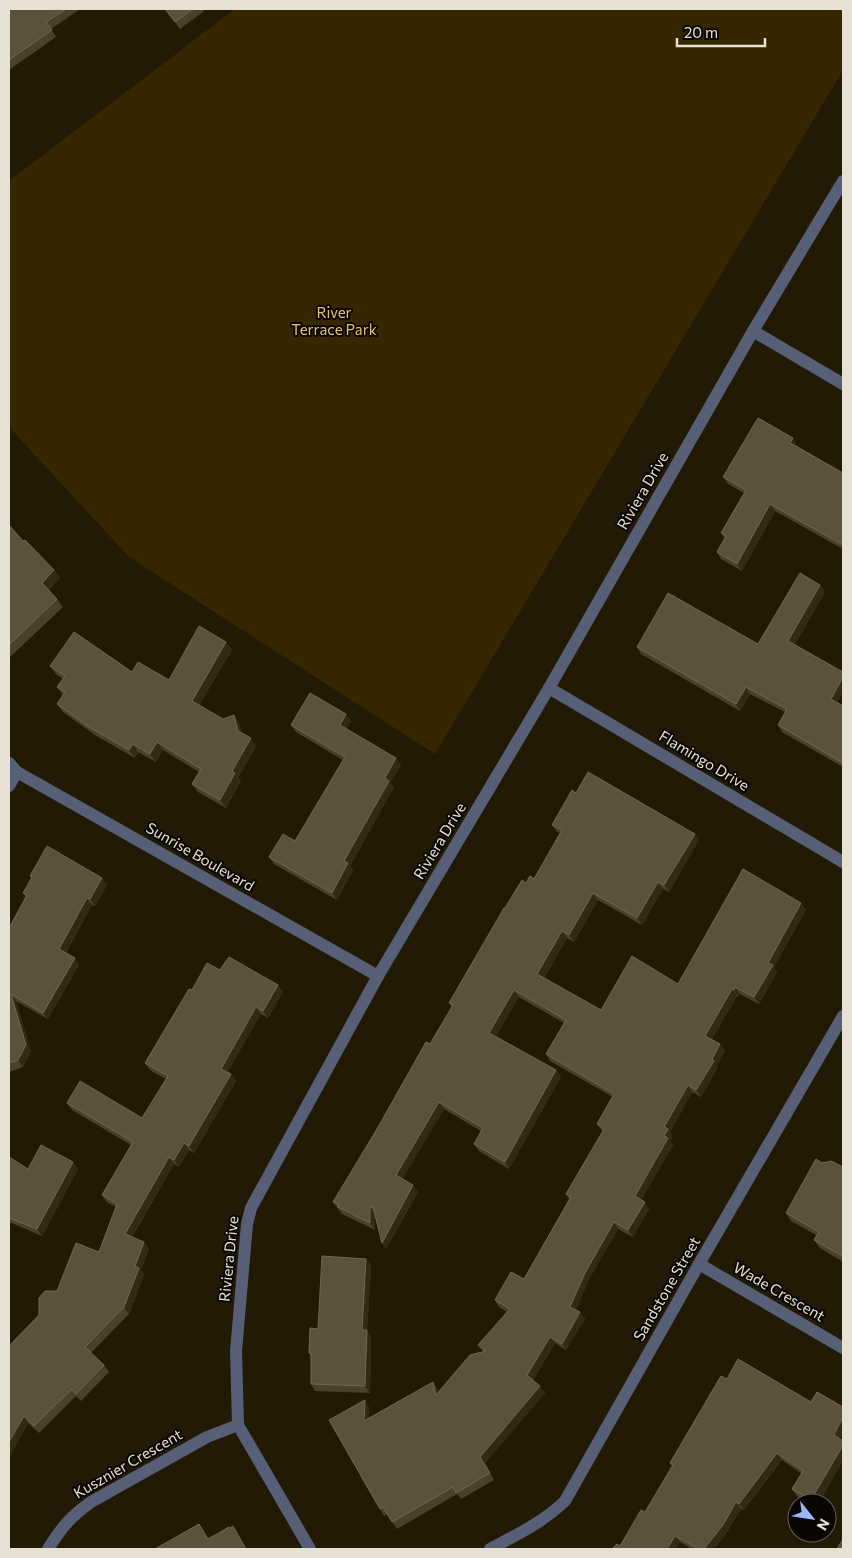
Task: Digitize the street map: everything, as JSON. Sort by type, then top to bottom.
[{"type":"street","name":"Riviera Drive","points":[[310,1549],[238,1425],[236,1351],[247,1224],[251,1208],[378,976],[549,688],[753,331],[843,181]]},
{"type":"street","points":[[753,331],[843,384]]},
{"type":"street","name":"Flamingo Drive","points":[[549,688],[843,862]]},
{"type":"street","points":[[9,786],[13,768]]},
{"type":"street","name":"Sunrise Boulevard","points":[[13,768],[378,976]]},
{"type":"street","name":"Sandstone Street","points":[[490,1549],[542,1521],[565,1501],[699,1264],[843,1016]]},
{"type":"street","name":"Wade Crescent","points":[[699,1264],[843,1348]]},
{"type":"street","name":"Kusznier Crescent","points":[[48,1549],[74,1514],[91,1502],[207,1437],[238,1425]]},
{"type":"green space","name":"River Terrace Park","points":[[235,9],[843,9],[843,70],[435,754],[129,557],[9,427],[9,181]]},
{"type":"building","points":[[9,9],[66,9],[46,22],[52,30],[9,60]]},
{"type":"building","points":[[165,9],[193,9],[175,22]]},
{"type":"building","points":[[758,418],[793,438],[790,443],[843,473],[843,545],[770,504],[737,564],[717,552],[726,536],[721,533],[746,490],[723,477]]},
{"type":"building","points":[[9,525],[54,570],[42,583],[57,599],[9,645]]},
{"type":"building","points":[[800,573],[820,585],[788,641],[843,672],[843,677],[831,699],[843,706],[843,763],[778,725],[787,709],[746,687],[736,704],[637,647],[668,593],[758,644]]},
{"type":"building","points":[[199,626],[226,642],[192,701],[223,719],[234,715],[238,731],[251,738],[232,771],[235,773],[220,800],[192,784],[201,769],[157,742],[150,754],[133,744],[129,750],[89,727],[57,704],[65,692],[57,687],[65,676],[50,666],[74,632],[132,672],[138,662],[169,680]]},
{"type":"building","points":[[310,693],[346,714],[340,725],[396,758],[385,778],[389,781],[344,861],[348,863],[332,893],[269,857],[283,834],[295,841],[345,757],[291,725]]},
{"type":"building","points":[[588,772],[695,834],[664,885],[658,882],[637,918],[593,893],[569,935],[562,931],[537,974],[601,1010],[632,956],[678,984],[743,869],[801,903],[768,963],[773,965],[754,997],[735,987],[734,990],[732,989],[705,1036],[720,1044],[712,1059],[714,1061],[696,1090],[688,1085],[664,1127],[668,1129],[664,1136],[668,1138],[635,1196],[645,1202],[628,1230],[614,1222],[585,1273],[570,1307],[580,1312],[562,1344],[550,1337],[527,1375],[540,1386],[480,1457],[490,1473],[456,1493],[453,1487],[392,1522],[383,1507],[380,1509],[329,1420],[365,1400],[364,1421],[433,1382],[436,1395],[470,1355],[486,1351],[478,1345],[510,1309],[495,1300],[511,1272],[524,1279],[571,1197],[566,1194],[604,1129],[597,1124],[614,1094],[546,1054],[566,1020],[514,990],[489,1033],[556,1070],[505,1162],[474,1144],[483,1128],[439,1102],[396,1175],[413,1185],[382,1243],[373,1207],[370,1207],[370,1223],[338,1207],[339,1205],[333,1202],[426,1042],[430,1044],[453,1005],[449,1003],[504,908],[522,880],[526,883],[530,876],[534,879],[562,830],[552,825],[572,790],[576,793]]},
{"type":"building","points":[[47,846],[102,878],[90,899],[87,898],[59,949],[75,958],[43,1013],[11,994],[26,1045],[18,1060],[9,1063],[9,928],[27,895],[23,893],[32,877],[30,876]]},
{"type":"building","points":[[229,957],[278,985],[263,1011],[256,1007],[221,1069],[231,1074],[189,1146],[184,1143],[174,1160],[169,1157],[125,1234],[144,1242],[135,1266],[139,1268],[124,1307],[85,1347],[104,1365],[76,1394],[72,1389],[34,1426],[24,1416],[9,1442],[9,1346],[39,1315],[39,1298],[45,1291],[57,1291],[76,1243],[99,1252],[117,1204],[102,1195],[133,1142],[67,1103],[80,1081],[142,1118],[168,1076],[145,1063],[189,989],[192,990],[207,963],[220,970]]},
{"type":"building","points":[[41,1145],[73,1162],[37,1229],[9,1218],[9,1157],[28,1169]]},
{"type":"building","points":[[816,1159],[822,1163],[831,1161],[843,1167],[842,1256],[814,1240],[819,1232],[786,1213]]},
{"type":"building","points":[[322,1256],[366,1259],[362,1330],[367,1330],[365,1386],[311,1384],[310,1328],[318,1329]]},
{"type":"building","points":[[738,1359],[811,1402],[817,1392],[843,1407],[843,1417],[834,1435],[843,1441],[843,1445],[815,1493],[799,1493],[792,1489],[803,1471],[777,1453],[739,1504],[736,1502],[723,1525],[704,1549],[699,1549],[675,1536],[667,1549],[612,1549],[617,1544],[620,1546],[641,1510],[645,1512],[673,1465],[670,1463],[721,1376],[727,1379]]},
{"type":"building","points":[[199,1524],[208,1539],[233,1526],[246,1549],[155,1549]]},
{"type":"building","points":[[843,1539],[843,1549],[837,1549]]}]
